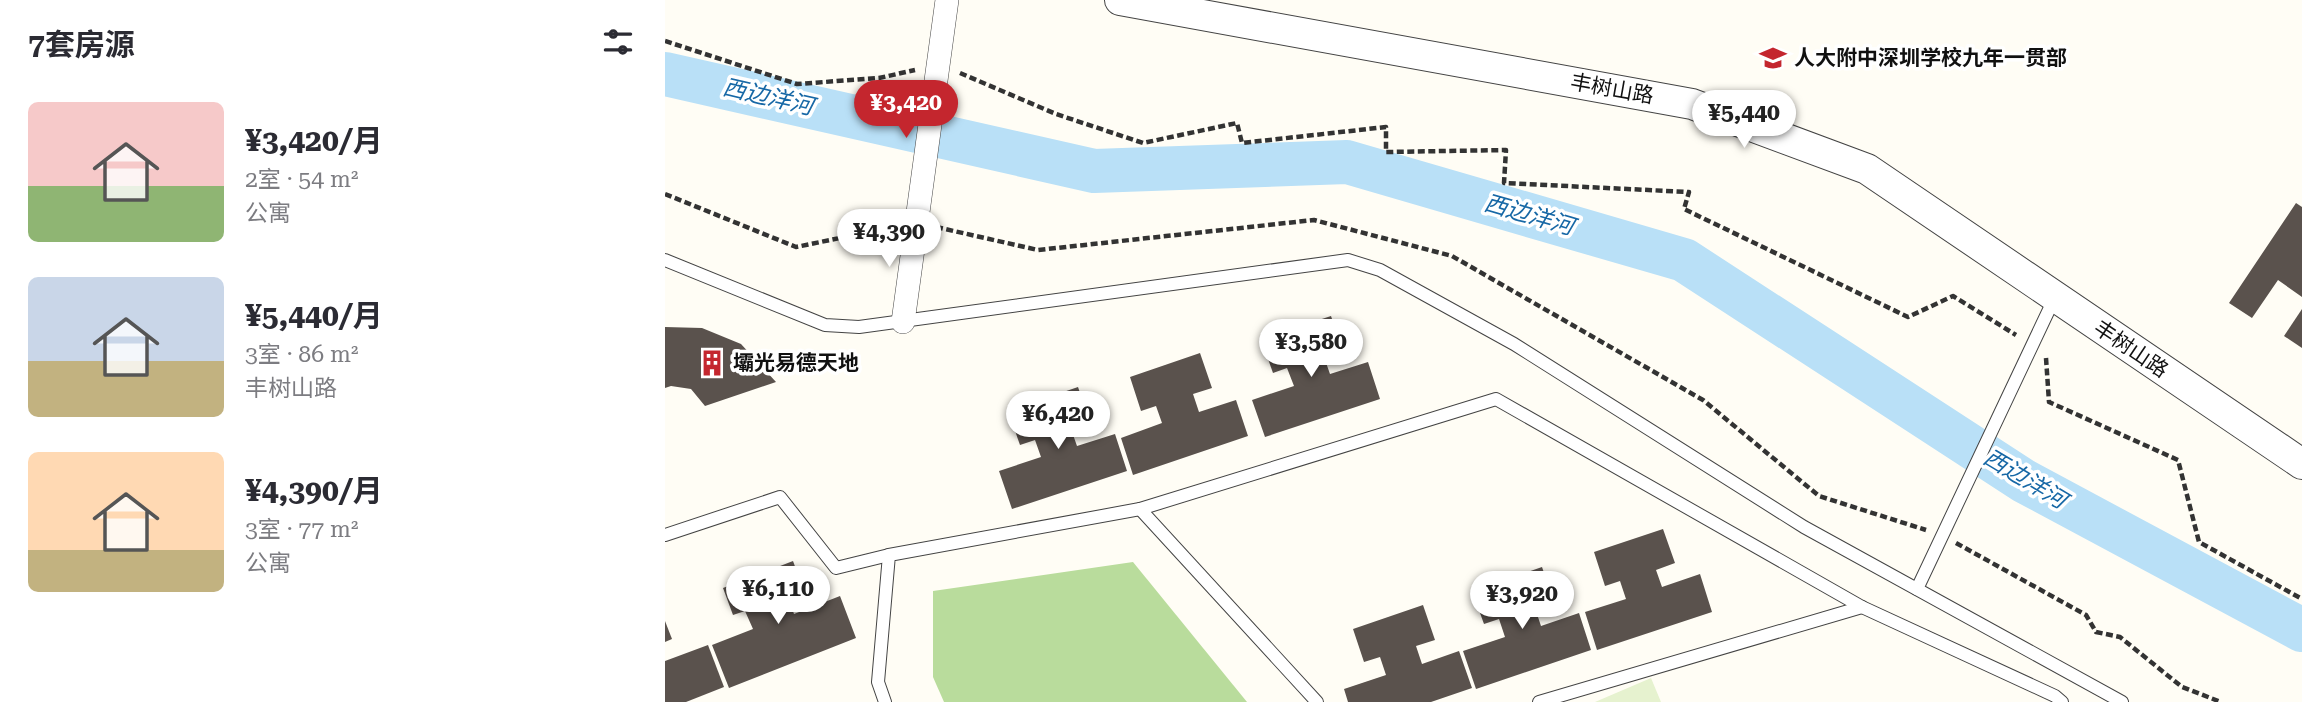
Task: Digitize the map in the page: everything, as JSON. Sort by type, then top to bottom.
[{"type":"street","points":[[904,322],[947,0]]},
{"type":"street","name":"丰树山路","points":[[1120,0],[1692,104],[1867,169],[2302,464]]},
{"type":"lane","points":[[665,260],[825,325],[859,327],[1348,260],[1380,270],[1514,344],[1804,527],[2122,702]]},
{"type":"lane","points":[[1917,589],[2056,297]]},
{"type":"lane","points":[[665,535],[780,497],[836,568],[889,555],[1140,509],[1496,399],[1862,607],[2061,700]]},
{"type":"lane","points":[[1140,509],[1317,702]]},
{"type":"lane","points":[[885,702],[878,682],[889,555]]},
{"type":"lane","points":[[1539,702],[1862,607]]},
{"type":"path","points":[[665,41],[797,84],[879,78],[938,64],[1056,114],[1143,143],[1237,123],[1242,143],[1386,127],[1386,152],[1506,150],[1504,183],[1689,192],[1684,209],[1908,317],[1952,296],[2016,335]]},
{"type":"path","points":[[665,194],[796,247],[917,222]]},
{"type":"path","points":[[2046,355],[2049,402],[2178,460],[2199,542],[2302,599]]},
{"type":"path","points":[[1943,535],[2085,615],[2096,632],[2120,637],[2182,687],[2221,702]]},
{"type":"green space","points":[[1133,562],[1247,702],[944,702],[933,677],[933,591]]},
{"type":"green space","points":[[1651,678],[1661,702],[1595,702]]},
{"type":"building","points":[[2296,203],[2302,207],[2302,297],[2278,280],[2252,318],[2229,303]]},
{"type":"building","points":[[2302,309],[2302,348],[2284,336]]},
{"type":"building","points":[[1331,316],[1343,351],[1324,357],[1330,374],[1368,362],[1380,399],[1265,437],[1252,400],[1294,386],[1287,368],[1273,373],[1261,339]]},
{"type":"building","name":"壩光易德天地","points":[[665,327],[702,328],[741,344],[776,382],[705,406],[691,389],[671,386],[665,388]]},
{"type":"building","points":[[1200,353],[1212,388],[1193,394],[1199,412],[1236,400],[1248,436],[1133,475],[1121,438],[1162,423],[1156,406],[1141,411],[1130,377]]},
{"type":"building","points":[[1078,387],[1090,422],[1071,429],[1077,446],[1115,434],[1127,471],[1012,509],[999,471],[1041,457],[1035,440],[1020,445],[1008,411]]},
{"type":"building","points":[[1663,529],[1675,563],[1656,570],[1662,587],[1700,574],[1712,612],[1597,650],[1585,612],[1626,599],[1620,581],[1605,586],[1594,552]]},
{"type":"building","points":[[793,561],[804,591],[788,597],[794,614],[840,596],[856,638],[729,688],[712,645],[753,629],[745,611],[733,615],[723,588]]},
{"type":"building","points":[[1542,567],[1554,602],[1535,608],[1541,626],[1579,613],[1591,650],[1476,689],[1463,651],[1505,637],[1499,619],[1484,624],[1472,591]]},
{"type":"building","points":[[1423,605],[1435,640],[1416,646],[1422,664],[1459,651],[1472,688],[1431,702],[1348,702],[1344,689],[1386,675],[1380,657],[1364,662],[1353,629]]},
{"type":"building","points":[[665,621],[672,639],[665,642]]},
{"type":"building","points":[[708,645],[724,687],[686,702],[665,702],[665,661]]},
{"type":"waterway","name":"西边洋河","points":[[665,74],[1094,171],[1347,162],[1684,260],[2024,481],[2302,630]]},
{"type":"place","name":"人大附中深圳学校九年一贯部","points":[[1773,58]]},
{"type":"place","name":"壩光易德天地","points":[[712,363]]}]
